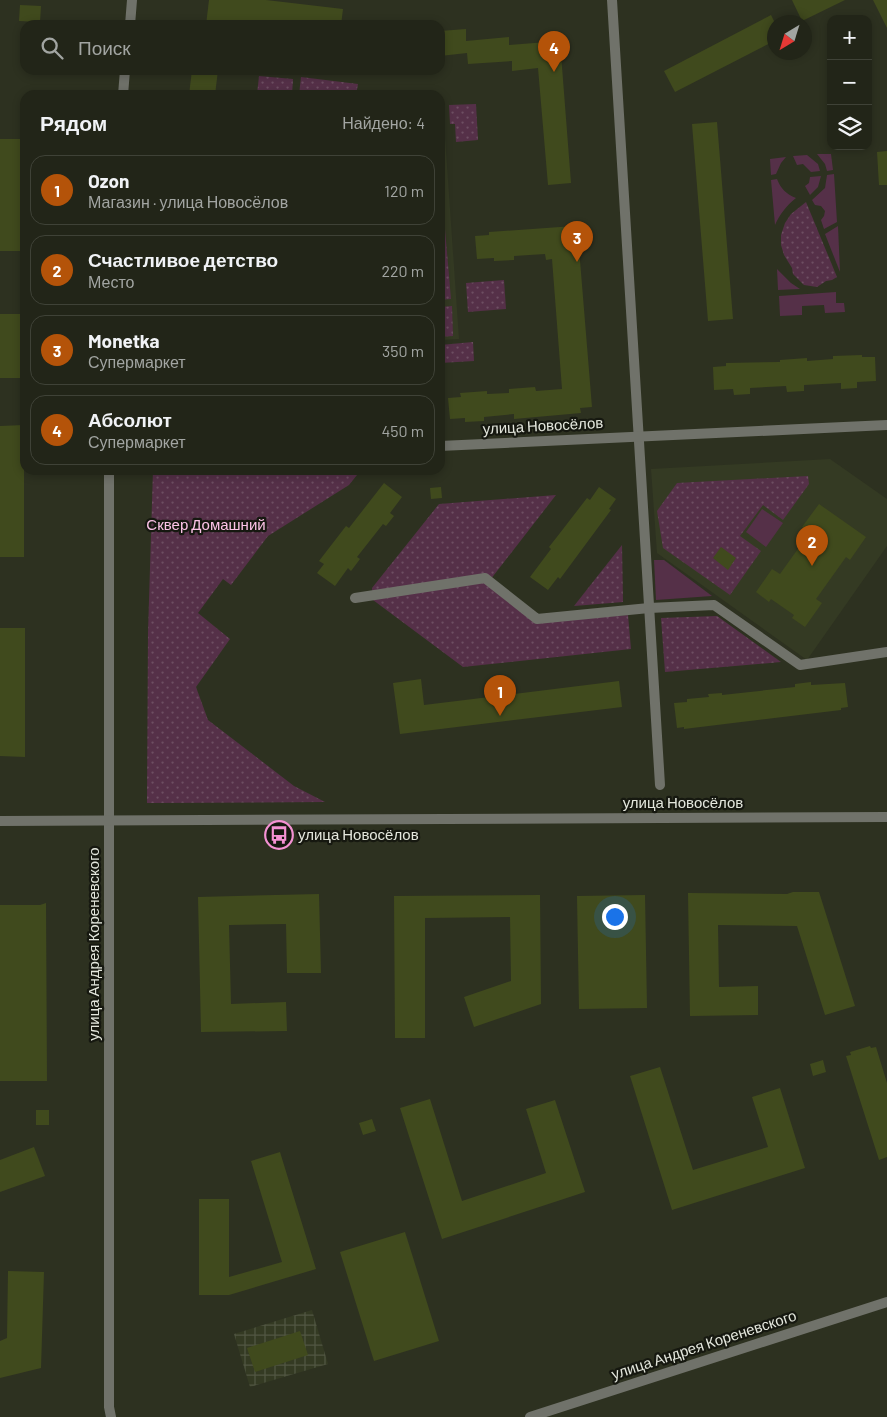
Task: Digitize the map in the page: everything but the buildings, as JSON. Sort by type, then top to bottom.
[{"type":"street","points":[[130,20],[132,0]]},
{"type":"street","points":[[612,0],[660,785]]},
{"type":"street","points":[[123,90],[125,75]]},
{"type":"street","name":"улица Новосёлов","points":[[445,446],[887,424]]},
{"type":"street","name":"улица Андрея Кореневского","points":[[109,475],[109,1407],[111,1417]]},
{"type":"street","points":[[355,598],[485,578],[537,619],[650,608],[714,605],[800,665],[887,652]]},
{"type":"street","name":"улица Новосёлов","points":[[0,821],[887,816]]},
{"type":"street","name":"улица Андрея Кореневского","points":[[530,1417],[887,1302]]},
{"type":"shaded area","points":[[445,137],[459,339],[445,340]]},
{"type":"shaded area","points":[[830,459],[887,499],[887,546],[807,660],[657,553],[651,469]]},
{"type":"shaded area","points":[[312,1310],[328,1364],[250,1387],[234,1334]]},
{"type":"green space","points":[[259,76],[293,79],[292,90],[258,90]]},
{"type":"green space","points":[[301,77],[358,84],[357,90],[300,90]]},
{"type":"green space","points":[[476,104],[478,140],[456,142],[455,124],[450,124],[449,105]]},
{"type":"green space","points":[[817,154],[831,154],[833,170],[827,171],[825,164]]},
{"type":"green space","points":[[807,155],[818,164],[820,171],[811,172],[803,164],[797,165],[793,156]]},
{"type":"green space","points":[[786,157],[776,174],[771,175],[770,159]]},
{"type":"green space","points":[[834,174],[837,222],[824,229],[821,220],[825,211],[821,206],[815,205],[812,200],[825,188],[827,175]]},
{"type":"green space","points":[[821,176],[818,187],[810,195],[805,186],[809,183],[810,177]]},
{"type":"green space","points":[[777,179],[784,191],[796,198],[784,210],[775,225],[771,180]]},
{"type":"green space","points":[[806,202],[837,277],[817,287],[804,285],[793,274],[781,245],[781,235],[785,223],[791,214]]},
{"type":"green space","points":[[838,226],[840,272],[825,234]]},
{"type":"green space","points":[[445,229],[451,299],[445,300]]},
{"type":"green space","points":[[777,269],[791,283],[800,289],[778,290]]},
{"type":"green space","points":[[504,280],[506,309],[468,312],[466,283]]},
{"type":"green space","points":[[836,292],[836,303],[844,303],[845,312],[825,313],[824,305],[802,306],[802,315],[780,316],[779,296]]},
{"type":"green space","points":[[452,306],[453,336],[445,337],[445,307]]},
{"type":"green space","points":[[473,342],[474,361],[445,363],[445,345]]},
{"type":"green space","name":"Сквер Домашний","points":[[153,475],[357,475],[349,485],[268,536],[231,585],[223,579],[198,613],[230,639],[196,687],[208,720],[294,786],[325,802],[147,803],[148,633]]},
{"type":"green space","points":[[808,476],[809,484],[783,520],[763,505],[740,536],[761,551],[730,595],[663,548],[657,511],[677,483]]},
{"type":"green space","points":[[556,495],[487,584],[537,622],[628,615],[631,649],[463,667],[373,600],[372,588],[439,504]]},
{"type":"green space","points":[[762,509],[783,523],[766,547],[746,532]]},
{"type":"green space","points":[[622,545],[623,602],[574,606]]},
{"type":"green space","points":[[654,560],[664,560],[712,596],[656,600]]},
{"type":"green space","points":[[717,616],[781,662],[665,672],[661,618]]},
{"type":"place","name":"Абсолют","points":[[554,72]]},
{"type":"place","name":"Monetka","points":[[577,262]]},
{"type":"place","name":"Счастливое детство","points":[[812,566]]},
{"type":"place","name":"Ozon","points":[[500,716]]},
{"type":"place","name":"улица Новосёлов","points":[[279,835]]}]
